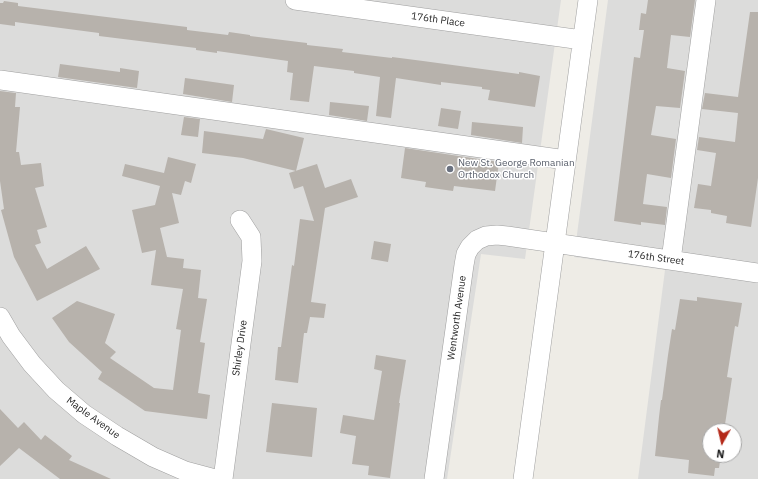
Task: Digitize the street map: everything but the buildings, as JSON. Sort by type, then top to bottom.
[{"type":"street","name":"176th Place","points":[[295,0],[582,40]]},
{"type":"street","points":[[523,479],[588,0]]},
{"type":"street","points":[[671,260],[706,0]]},
{"type":"street","points":[[0,80],[566,160]]},
{"type":"street","name":"Shirley Drive","points":[[223,479],[252,261],[251,237],[240,220]]},
{"type":"street","name":"Wentworth Avenue","points":[[434,479],[466,254],[477,240],[486,236],[507,236],[555,243]]},
{"type":"street","name":"176th Street","points":[[555,243],[758,273]]},
{"type":"street","name":"Maple Avenue","points":[[0,318],[11,336],[32,364],[56,390],[84,414],[117,436],[153,457],[185,471],[215,479]]},
{"type":"shaded area","points":[[0,0],[561,0],[525,259],[481,254],[447,479],[0,479]]},
{"type":"shaded area","points":[[608,0],[758,0],[758,479],[638,479],[665,270],[574,257]]},
{"type":"place","name":"New St. George Romanian Orthodox Church","points":[[450,169]]}]
